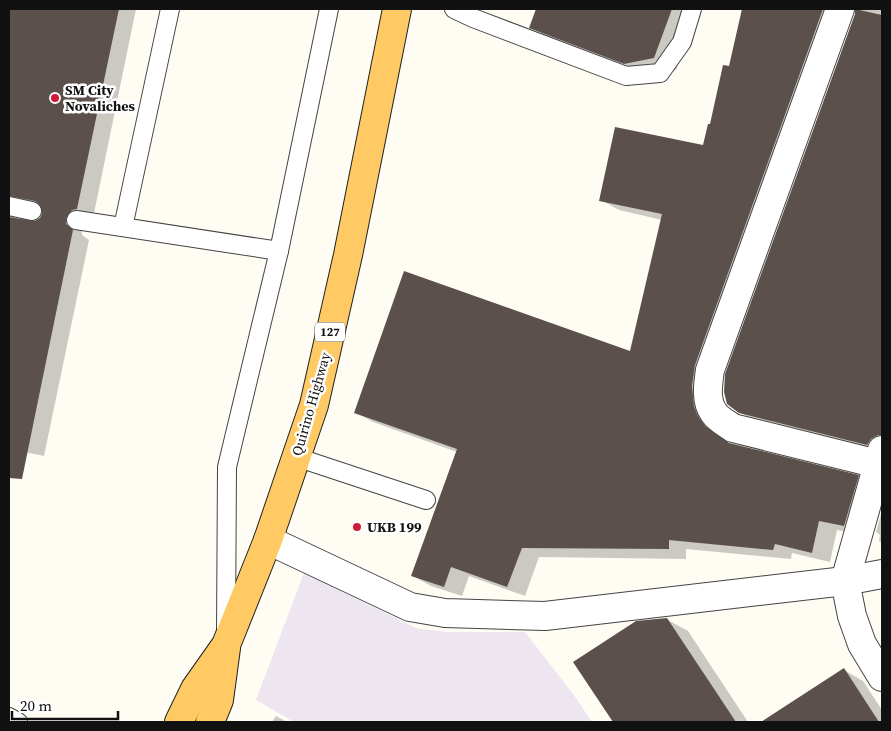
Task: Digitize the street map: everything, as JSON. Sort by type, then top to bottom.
[{"type":"main road","name":"Quirino Highway","points":[[180,722],[195,689],[226,645],[268,540],[314,404],[348,255],[397,9]]},
{"type":"main road","name":"Quirino Highway","points":[[210,722],[219,700],[226,645]]},
{"type":"street","points":[[840,9],[710,370],[708,383],[709,401],[714,414],[733,428],[880,457],[845,581],[852,616],[862,644],[882,677]]},
{"type":"street","points":[[268,540],[410,607],[444,613],[545,616],[845,581],[882,574]]},
{"type":"lane","points":[[123,227],[170,9]]},
{"type":"lane","points":[[226,645],[227,467],[279,251],[329,9]]},
{"type":"lane","points":[[454,9],[472,18],[626,76],[660,73],[682,42],[692,9]]},
{"type":"lane","points":[[9,206],[32,211]]},
{"type":"lane","points":[[76,220],[279,251]]},
{"type":"lane","points":[[296,457],[426,500]]},
{"type":"lane","points":[[9,717],[18,722]]},
{"type":"shaded area","points":[[304,573],[416,628],[446,632],[525,632],[592,722],[294,722],[256,700]]},
{"type":"building","name":"SM City Novaliches","points":[[9,9],[119,9],[77,209],[72,210],[66,218],[66,224],[73,230],[22,479],[9,478],[9,217],[35,221],[40,218],[42,213],[39,204],[35,201],[9,196]]},
{"type":"building","points":[[536,9],[672,9],[654,58],[624,64],[529,28]]},
{"type":"building","points":[[742,9],[823,9],[695,365],[692,386],[694,406],[705,426],[729,443],[859,475],[844,526],[819,521],[812,553],[775,544],[773,550],[669,540],[669,549],[522,548],[507,587],[451,567],[444,587],[411,576],[457,449],[354,413],[404,271],[630,351],[662,214],[599,201],[615,127],[703,145],[708,124],[710,124],[723,65],[729,66]]},
{"type":"building","points":[[855,9],[882,15],[882,435],[871,439],[867,445],[739,413],[727,404],[724,392],[725,374],[855,14]]},
{"type":"building","points":[[667,618],[736,722],[613,722],[573,662],[636,621]]},
{"type":"building","points":[[844,668],[879,722],[761,722]]},
{"type":"place","name":"SM City Novaliches","points":[[55,98]]},
{"type":"place","name":"UKB 199","points":[[357,527]]}]
